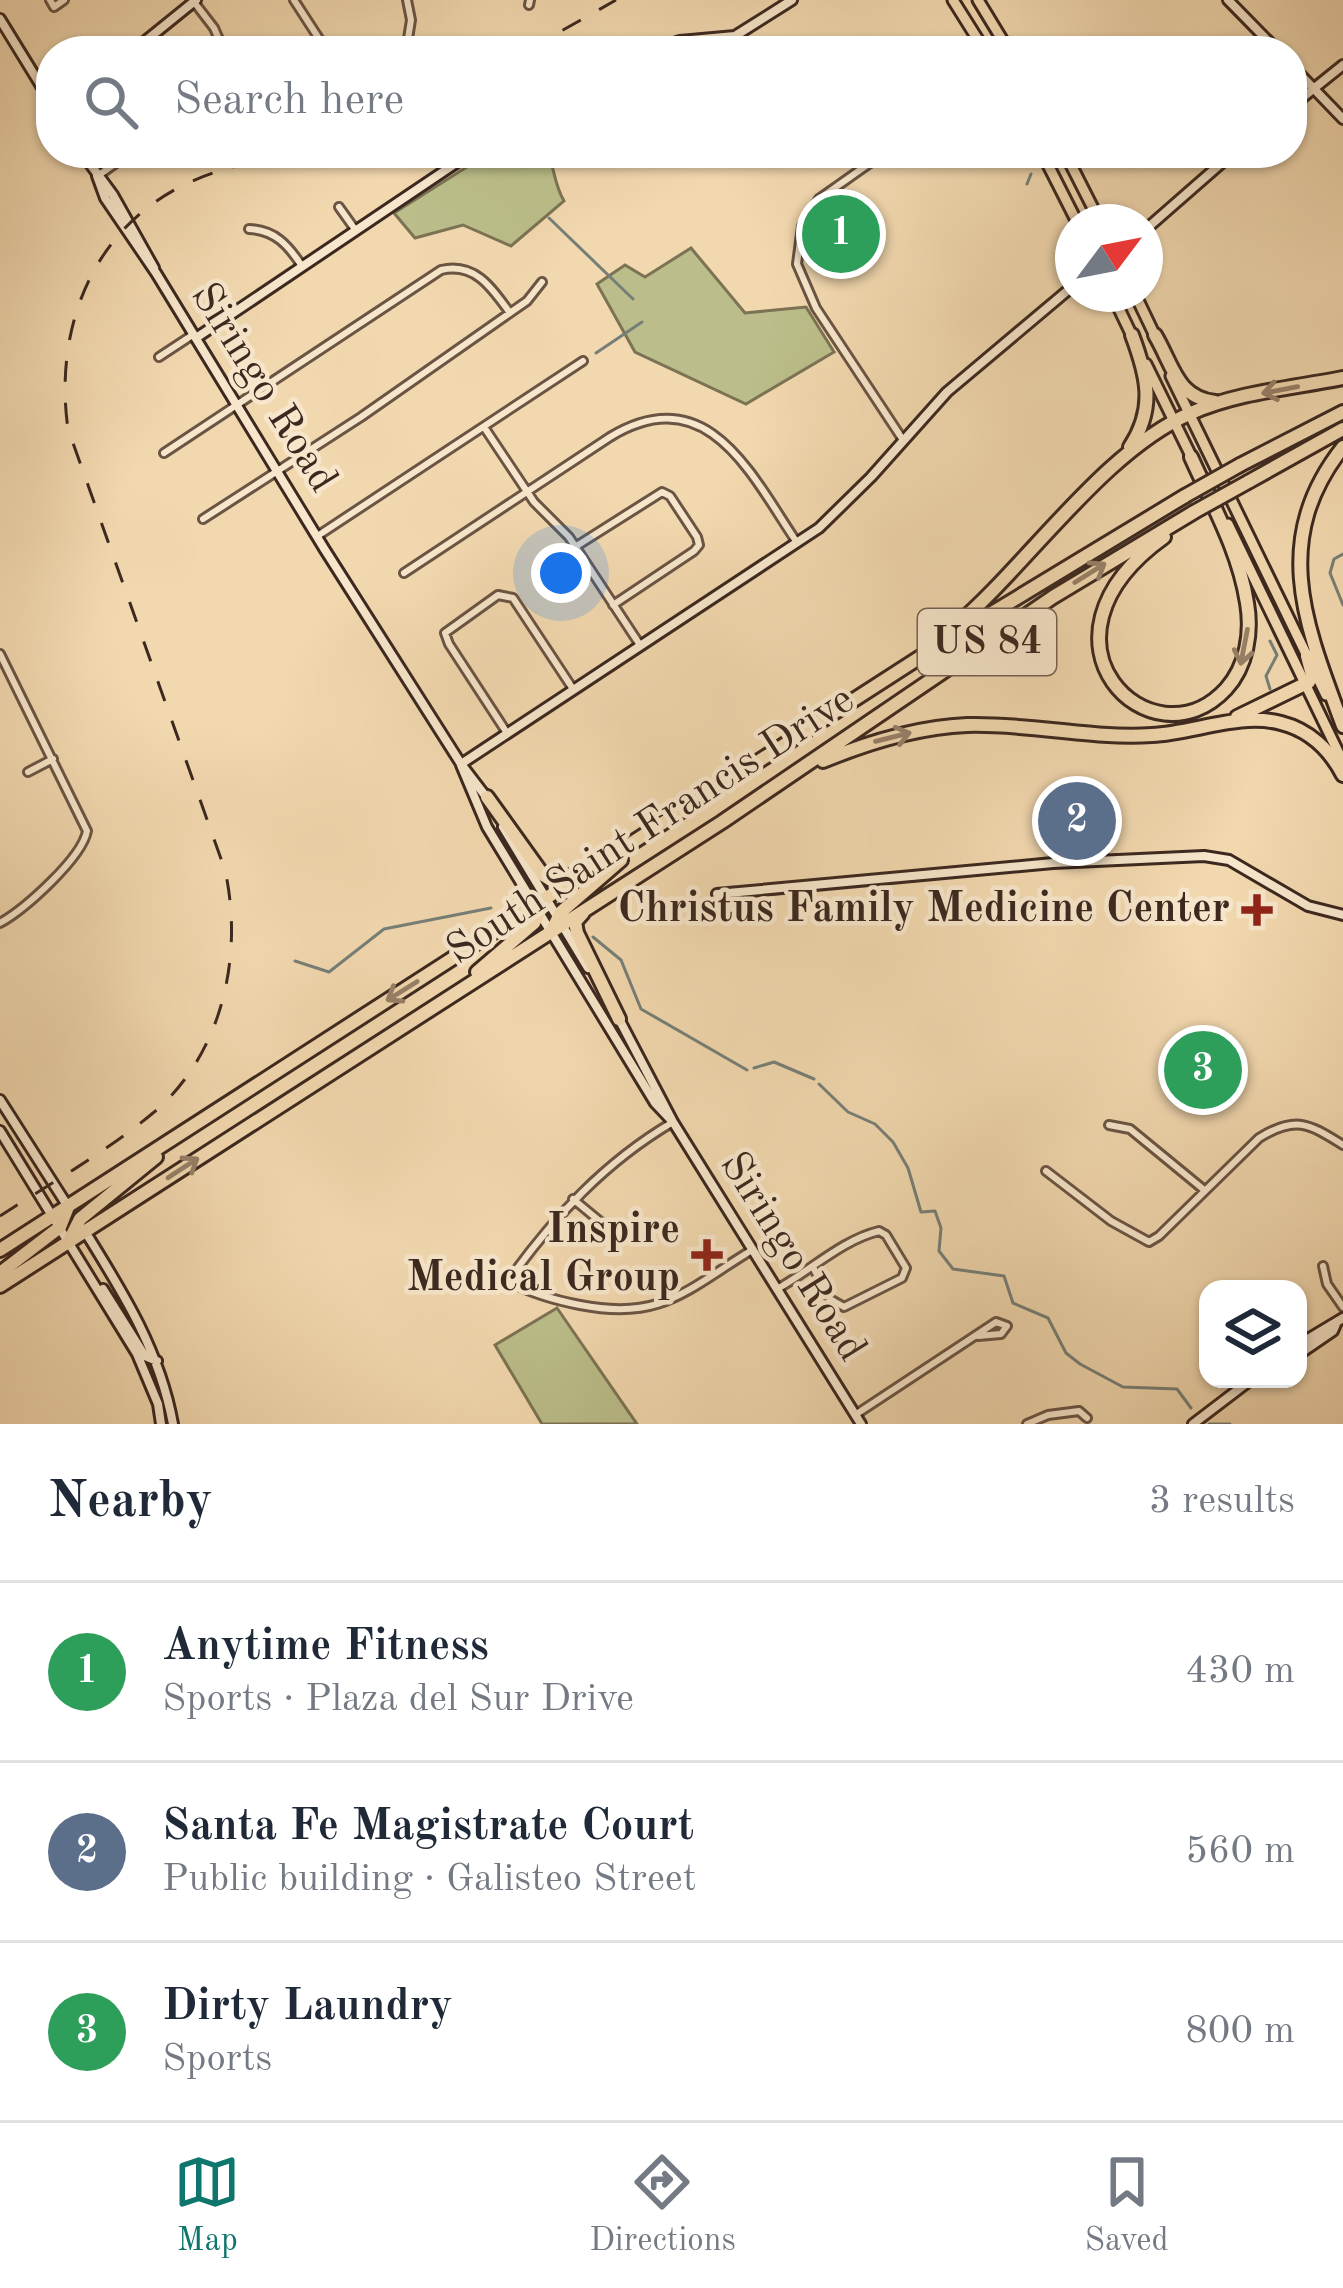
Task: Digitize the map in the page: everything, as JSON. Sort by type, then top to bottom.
[{"type":"highway","points":[[897,672],[966,618],[1134,442],[1146,416],[1146,377],[1132,335]]},
{"type":"highway","points":[[1155,335],[1187,392],[1216,403]]},
{"type":"highway","points":[[1103,478],[1150,436],[1189,413],[1216,403],[1343,378]]},
{"type":"highway","name":"South Saint Francis Drive","points":[[0,1250],[57,1221],[68,1206],[541,906],[897,672],[1185,496],[1343,412]]},
{"type":"highway","name":"South Saint Francis Drive","points":[[81,1226],[309,1088],[586,909],[1067,588],[1343,429]]},
{"type":"highway","points":[[1343,447],[1327,468],[1304,521],[1299,573],[1313,645],[1343,728]]},
{"type":"highway","points":[[1192,457],[1236,558],[1247,603],[1247,641],[1238,674],[1218,697],[1193,710],[1160,712],[1131,700],[1112,681],[1100,656],[1099,626],[1110,593],[1129,569],[1195,514]]},
{"type":"highway","points":[[1213,726],[1306,685],[1312,675],[1307,656]]},
{"type":"highway","points":[[784,780],[867,744],[947,727],[1002,726],[1126,736],[1260,720],[1291,726],[1321,744],[1343,775]]},
{"type":"highway","points":[[487,797],[526,857],[553,880],[570,878],[623,849]]},
{"type":"highway","points":[[557,924],[675,816]]},
{"type":"highway","points":[[445,1000],[541,906]]},
{"type":"highway","points":[[586,909],[575,922],[577,933],[619,1019]]},
{"type":"highway","points":[[0,1286],[69,1241],[194,1125]]},
{"type":"highway","points":[[0,1273],[57,1221]]},
{"type":"main road","points":[[953,0],[976,36]]},
{"type":"main road","points":[[978,0],[1000,36]]},
{"type":"main road","points":[[1050,168],[1068,204]]},
{"type":"main road","points":[[1073,168],[1091,204]]},
{"type":"main road","points":[[1121,312],[1343,762]]},
{"type":"main road","points":[[1144,312],[1343,728]]},
{"type":"street","points":[[50,0],[54,8],[64,0]]},
{"type":"street","points":[[294,0],[317,36]]},
{"type":"street","points":[[407,0],[408,36]]},
{"type":"street","points":[[735,36],[792,0]]},
{"type":"street","points":[[1228,0],[1263,36]]},
{"type":"street","points":[[152,36],[195,1],[217,36]]},
{"type":"street","points":[[0,19],[36,78]]},
{"type":"street","points":[[1307,94],[1343,64]]},
{"type":"street","points":[[1307,81],[1343,119]]},
{"type":"street","name":"Siringo Road","points":[[92,168],[111,209],[156,272],[461,764],[487,797],[541,906],[557,924],[656,1103],[673,1123]]},
{"type":"street","points":[[97,176],[108,168]]},
{"type":"street","points":[[159,357],[448,168]]},
{"type":"street","points":[[863,168],[819,200],[802,226],[797,264],[816,308],[903,440]]},
{"type":"street","points":[[1163,214],[1217,168]]},
{"type":"street","points":[[339,207],[354,229]]},
{"type":"street","points":[[249,229],[264,229],[282,239],[302,267]]},
{"type":"street","points":[[164,453],[441,270],[461,268],[481,277],[510,313]]},
{"type":"street","points":[[203,519],[510,313],[531,298],[542,282]]},
{"type":"street","points":[[461,764],[809,532],[814,522],[826,518],[872,477],[947,392],[1055,301]]},
{"type":"street","points":[[319,536],[584,361]]},
{"type":"street","points":[[404,573],[628,426],[648,420],[677,420],[713,432],[733,449],[796,542]]},
{"type":"street","points":[[484,427],[640,645]]},
{"type":"street","points":[[575,548],[660,492],[668,494],[679,510],[697,537],[698,548],[613,604]]},
{"type":"street","points":[[508,733],[449,644],[445,633],[453,624],[498,596],[513,598],[573,689]]},
{"type":"street","points":[[0,654],[92,836],[35,897],[0,923]]},
{"type":"street","points":[[0,676],[9,671]]},
{"type":"street","points":[[28,772],[52,759]]},
{"type":"street","name":"Siringo Road","points":[[461,764],[481,817],[619,1019],[673,1123],[861,1424]]},
{"type":"street","points":[[717,894],[1041,864],[1204,856],[1229,860],[1308,906],[1343,915]]},
{"type":"street","points":[[0,1100],[141,1325],[157,1361],[173,1424]]},
{"type":"street","points":[[1046,1172],[1111,1221],[1149,1242],[1276,1127],[1296,1122],[1343,1145]]},
{"type":"street","points":[[673,1123],[640,1142],[573,1199],[508,1281],[550,1299],[619,1312],[643,1310],[676,1297],[752,1250]]},
{"type":"street","points":[[1109,1125],[1130,1129],[1204,1190]]},
{"type":"street","points":[[0,1131],[126,1334],[149,1382],[161,1424]]},
{"type":"street","points":[[573,1199],[602,1223]]},
{"type":"street","points":[[777,1289],[849,1243],[879,1231],[906,1268],[902,1278],[844,1307],[830,1299],[814,1269]]},
{"type":"street","points":[[83,1265],[145,1356],[157,1361]]},
{"type":"street","points":[[1323,1266],[1343,1307]]},
{"type":"street","points":[[1307,1340],[1340,1320]]},
{"type":"street","points":[[1307,1349],[1334,1331],[1340,1320]]},
{"type":"street","points":[[855,1414],[977,1336]]},
{"type":"street","points":[[149,1382],[157,1361]]},
{"type":"street","points":[[1192,1424],[1240,1388]]},
{"type":"street","points":[[1027,1424],[1067,1412],[1079,1411],[1087,1418]]},
{"type":"green space","points":[[465,168],[552,168],[564,201],[511,246],[463,225],[415,238],[394,213]]},
{"type":"green space","points":[[691,248],[745,313],[806,307],[834,352],[746,404],[635,352],[597,284],[625,265],[645,277]]},
{"type":"green space","points":[[557,1308],[637,1424],[542,1424],[495,1345]]},
{"type":"waterway","points":[[1027,184],[1031,174]]},
{"type":"waterway","points":[[549,218],[633,299]]},
{"type":"waterway","points":[[596,353],[642,322]]},
{"type":"waterway","points":[[1343,554],[1334,559],[1330,573],[1343,605]]},
{"type":"waterway","points":[[1270,641],[1277,655],[1266,676],[1270,689]]},
{"type":"waterway","points":[[295,961],[329,972],[384,929],[491,908]]},
{"type":"waterway","points":[[593,937],[621,960],[641,1009],[747,1070]]},
{"type":"waterway","points":[[754,1068],[774,1062],[814,1079]]},
{"type":"waterway","points":[[819,1084],[848,1112],[875,1124],[893,1142],[908,1168],[921,1212],[935,1211],[941,1228],[939,1251],[953,1269],[1004,1276],[1013,1303],[1048,1318],[1066,1353],[1080,1364],[1123,1387],[1177,1389],[1191,1408]]},
{"type":"waterway","points":[[1209,1424],[1230,1424]]},
{"type":"railway","points":[[552,36],[616,0]]},
{"type":"railway","points":[[0,1216],[153,1113],[196,1063],[222,1002],[231,936],[225,870],[68,429],[65,393],[74,322],[102,258],[150,206],[182,186],[228,168]]},
{"type":"place","name":"Anytime Fitness","points":[[841,234]]},
{"type":"place","name":"Santa Fe Magistrate Court","points":[[1077,821]]},
{"type":"place","name":"Christus Family Medicine Center","points":[[1257,910]]},
{"type":"place","name":"Dirty Laundry","points":[[1203,1070]]},
{"type":"place","name":"Inspire Medical Group","points":[[707,1255]]}]
